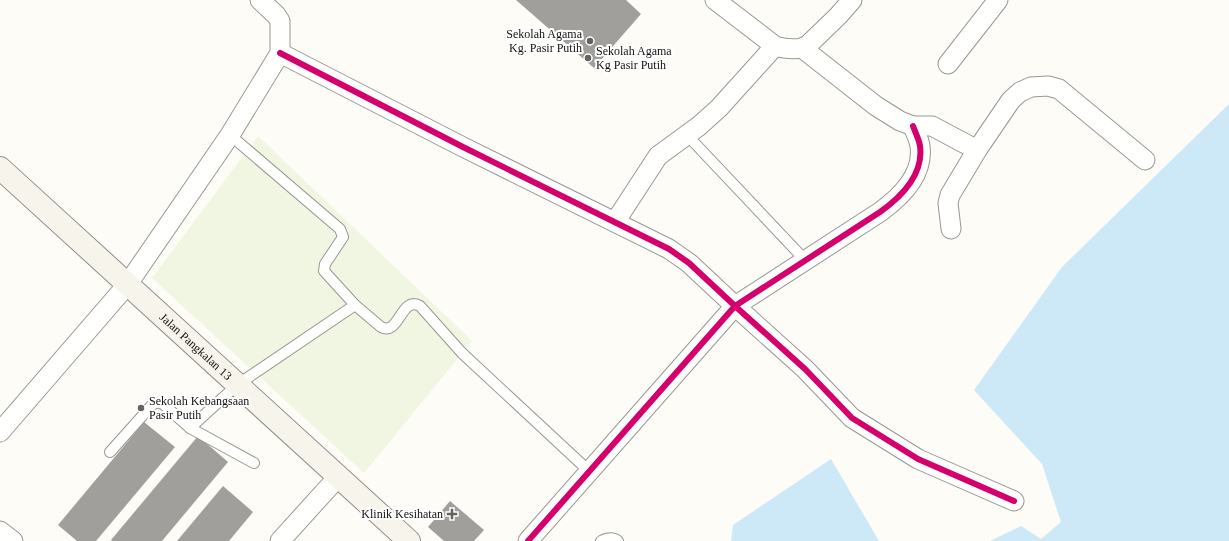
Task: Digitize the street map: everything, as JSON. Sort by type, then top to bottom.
[{"type":"street","points":[[0,432],[127,285],[230,135],[280,53],[280,21],[276,15],[260,0]]},
{"type":"street","points":[[715,0],[775,46],[795,50],[808,45],[852,0]]},
{"type":"street","points":[[948,64],[998,0]]},
{"type":"street","points":[[615,222],[658,156],[699,126],[719,108],[775,46]]},
{"type":"street","points":[[802,48],[876,106],[900,121],[913,126],[932,126],[977,150]]},
{"type":"street","points":[[280,53],[470,151],[669,250],[689,263],[734,306],[805,369],[852,418],[918,459],[1014,501]]},
{"type":"street","points":[[951,229],[948,204],[949,198],[977,150],[1011,100],[1020,92],[1031,87],[1048,86],[1059,89],[1145,160]]},
{"type":"street","points":[[535,538],[589,471],[734,306],[894,202],[905,190],[917,170],[920,156],[920,145],[913,126]]},
{"type":"street","name":"Jalan Pangkalan 13","points":[[0,168],[409,541]]},
{"type":"street","points":[[280,541],[338,477]]},
{"type":"street","points":[[0,531],[13,541]]},
{"type":"lane","points":[[230,135],[340,229],[343,237],[325,264],[324,271],[355,304],[385,329],[389,329],[408,306],[416,303],[462,353],[589,471]]},
{"type":"lane","points":[[687,135],[805,260]]},
{"type":"lane","points":[[190,428],[237,385],[355,304]]},
{"type":"lane","points":[[110,452],[152,405],[155,402],[160,402],[190,428],[254,464]]},
{"type":"lane","points":[[601,541],[607,538],[612,538],[618,541]]},
{"type":"green space","points":[[258,136],[472,341],[364,473],[152,278]]},
{"type":"water","points":[[1229,104],[1229,541],[990,541],[1021,526],[1041,539],[1061,522],[1042,464],[974,390],[1062,267]]},
{"type":"water","points":[[831,459],[879,541],[731,541],[733,525]]},
{"type":"building","name":"Sekolah Agama Kg. Pasir Putih","points":[[516,0],[626,0],[641,14],[594,68]]},
{"type":"building","points":[[144,422],[175,447],[96,541],[77,541],[58,525]]},
{"type":"building","points":[[198,436],[228,462],[162,541],[112,541],[111,540]]},
{"type":"building","points":[[223,486],[253,512],[229,541],[177,541]]},
{"type":"building","name":"Klinik Kesihatan","points":[[450,501],[484,530],[474,541],[444,541],[428,527]]},
{"type":"cycle path","points":[[280,53],[463,147],[669,249],[689,263],[805,369],[852,418],[918,459],[1014,501]]},
{"type":"cycle path","points":[[528,541],[735,306],[880,212],[903,192],[915,176],[920,157],[920,146],[913,126]]},
{"type":"place","name":"Sekolah Agama Kg. Pasir Putih","points":[[590,41]]},
{"type":"place","name":"Sekolah Agama Kg Pasir Putih","points":[[588,58]]},
{"type":"place","name":"Sekolah Kebangsaan Pasir Putih","points":[[141,408]]},
{"type":"place","name":"Klinik Kesihatan","points":[[452,514]]}]
